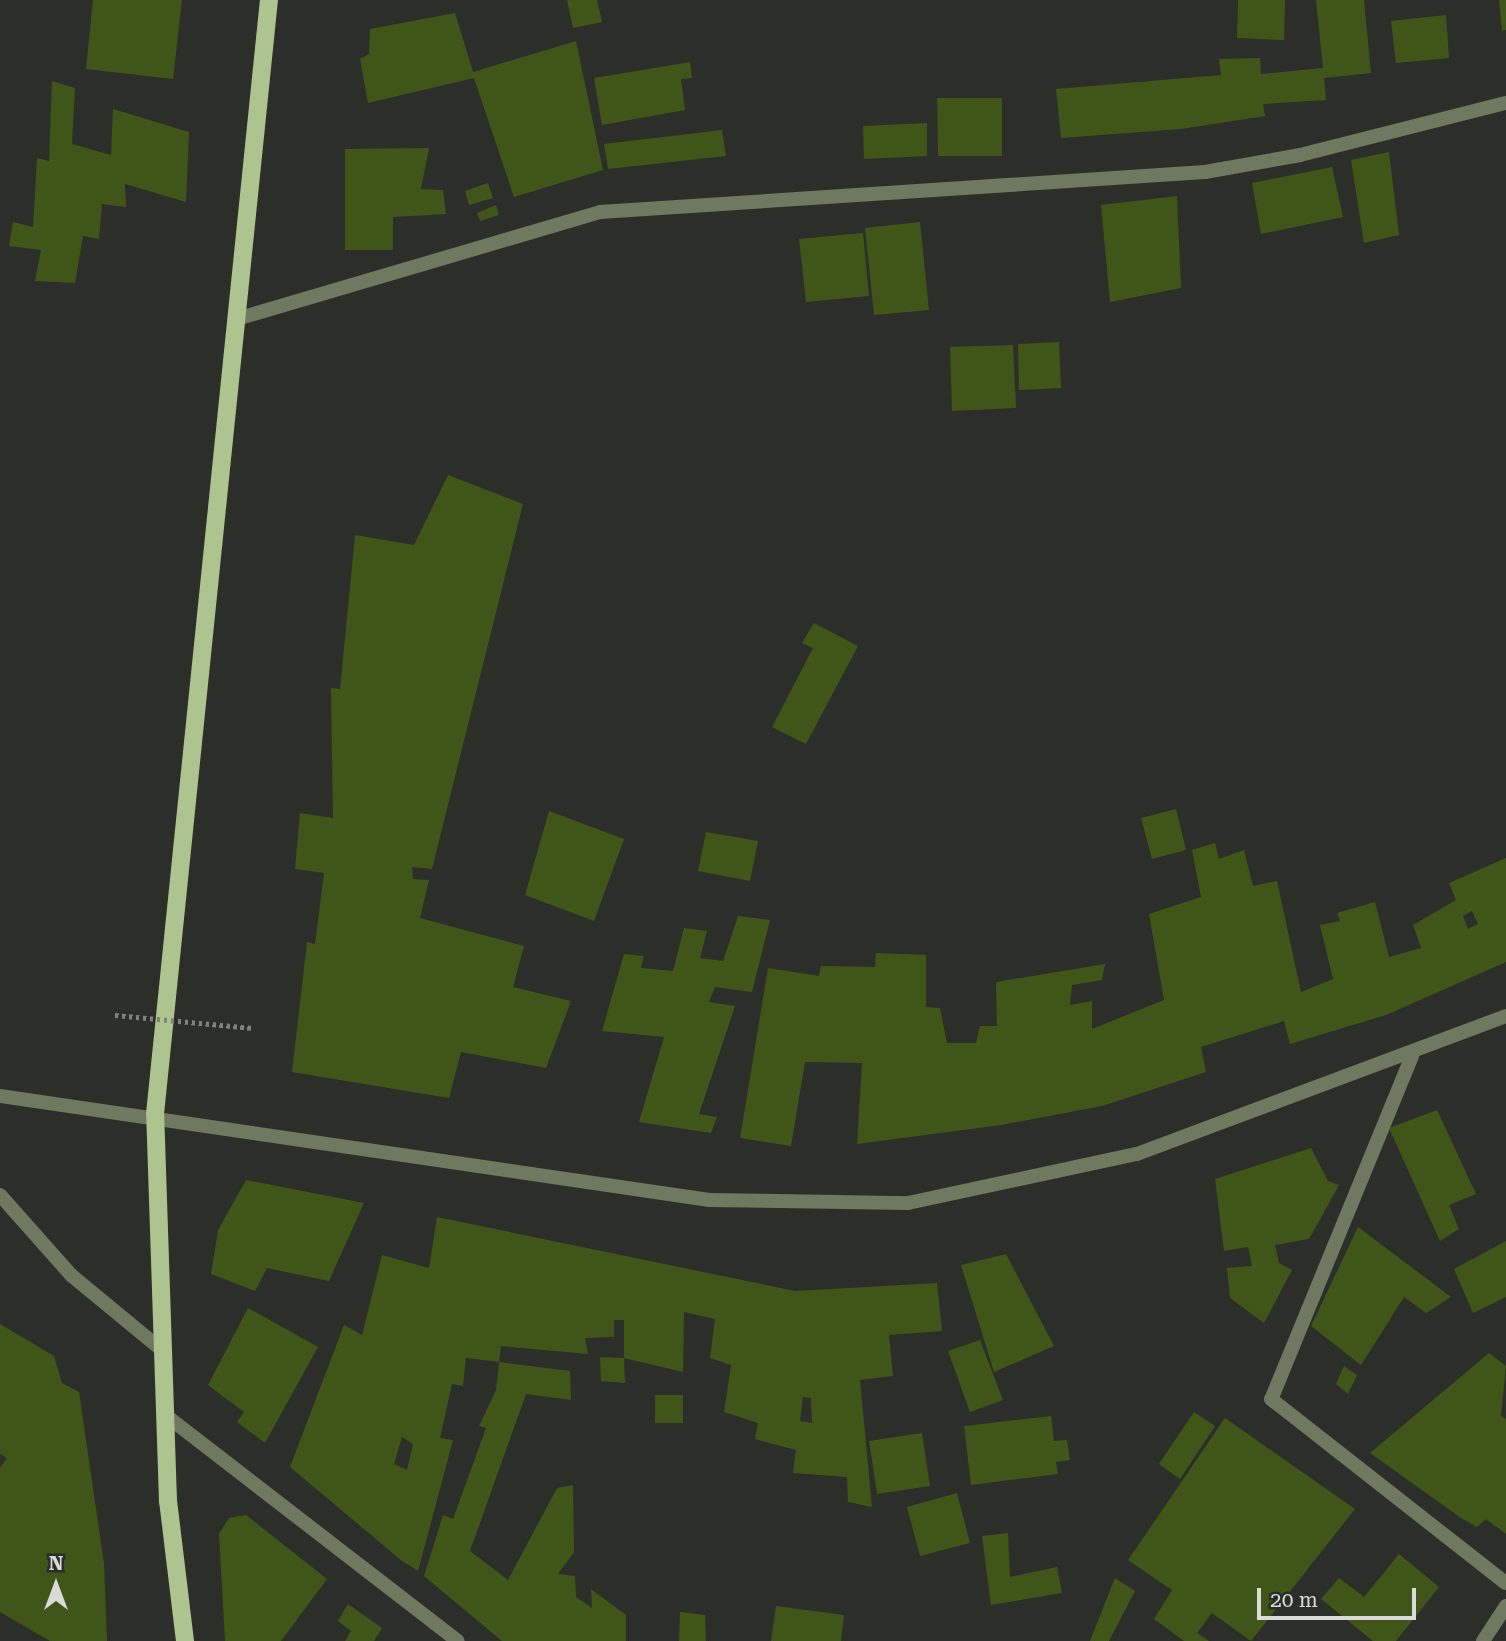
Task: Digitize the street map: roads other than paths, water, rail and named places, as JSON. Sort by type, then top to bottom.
[{"type":"main road","points":[[185,1641],[164,1414],[155,1114],[240,318],[269,0]]},
{"type":"street","points":[[240,318],[600,212],[1205,172],[1300,155],[1506,103]]},
{"type":"street","points":[[0,1096],[155,1114],[709,1200],[908,1203],[1137,1154],[1412,1056],[1506,1016]]},
{"type":"street","points":[[1412,1056],[1271,1399],[1506,1583]]},
{"type":"street","points":[[0,1195],[71,1275],[162,1350]]},
{"type":"street","points":[[164,1414],[458,1641]]},
{"type":"street","points":[[1483,1641],[1506,1606]]}]
